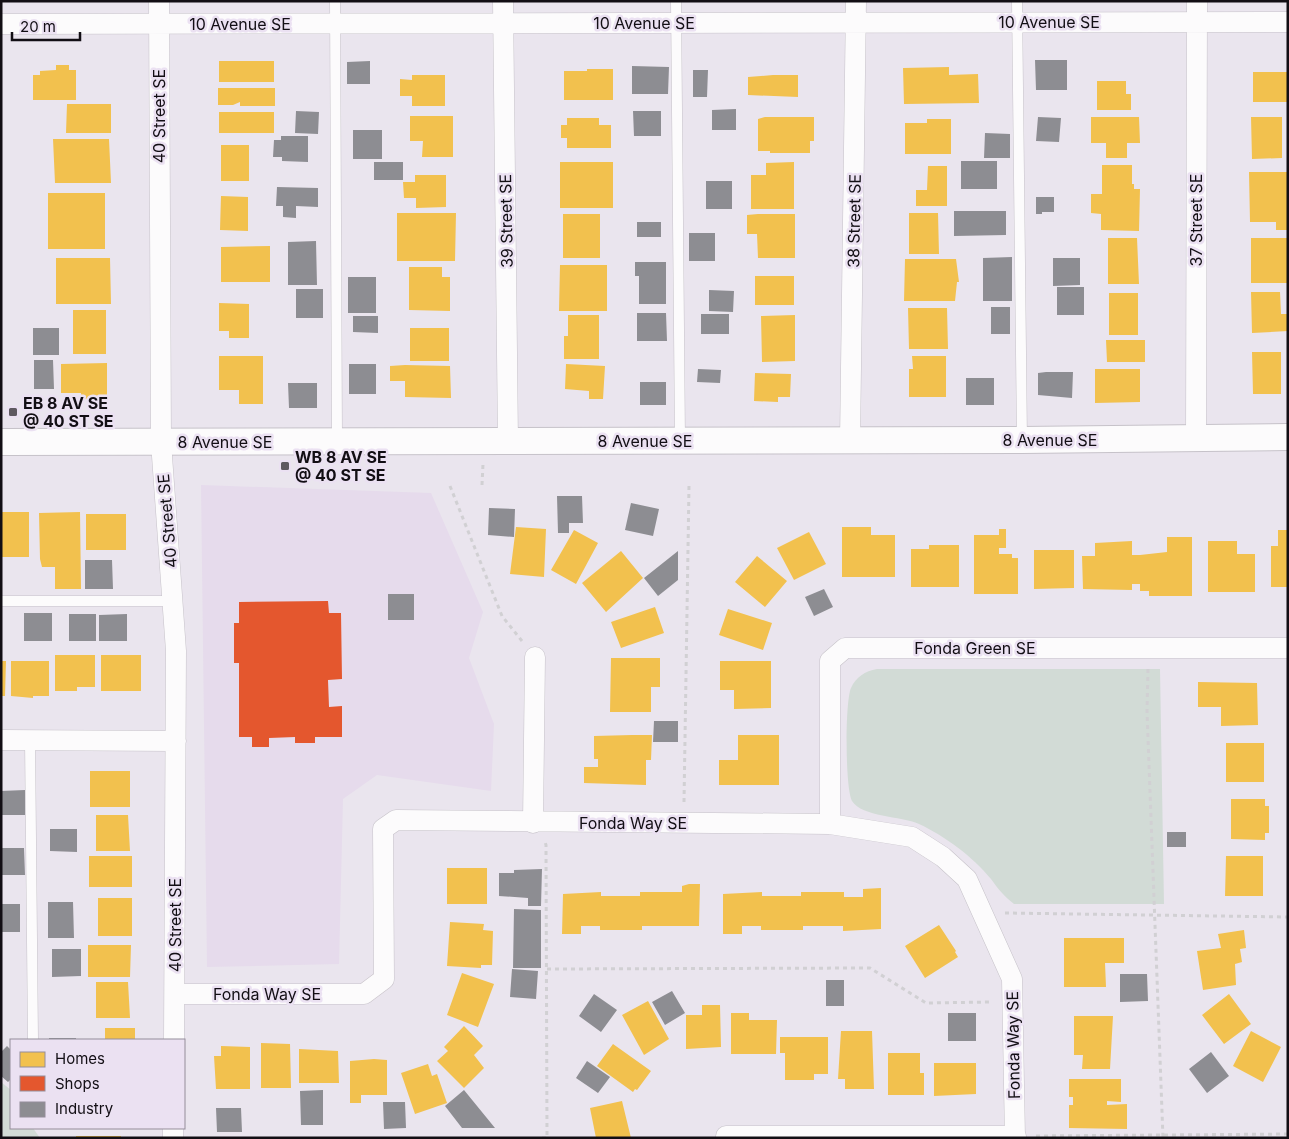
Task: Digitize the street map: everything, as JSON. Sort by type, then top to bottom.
[{"type":"street","name":"40 Street SE","points":[[159,1],[161,442],[173,601],[176,741],[174,1039]]},
{"type":"street","name":"39 Street SE","points":[[503,1],[508,441]]},
{"type":"street","name":"38 Street SE","points":[[850,441],[856,1]]},
{"type":"street","name":"37 Street SE","points":[[1196,439],[1197,1]]},
{"type":"street","name":"10 Avenue SE","points":[[1,24],[1288,22]]},
{"type":"street","name":"8 Avenue SE","points":[[1,442],[850,441],[1288,437]]},
{"type":"street","name":"Fonda Green SE","points":[[830,824],[830,661],[845,648],[1288,648]]},
{"type":"street","points":[[534,823],[535,657]]},
{"type":"street","points":[[1,740],[176,741]]},
{"type":"street","name":"Fonda Way SE","points":[[175,994],[364,994],[384,979],[383,829],[396,820],[534,823],[830,824],[912,837],[943,857],[967,879],[1012,979],[1016,1137]]},
{"type":"street","points":[[726,1136],[1016,1137]]},
{"type":"lane","points":[[335,1],[337,442]]},
{"type":"lane","points":[[676,1],[680,441]]},
{"type":"lane","points":[[1017,1],[1022,440]]},
{"type":"lane","points":[[1,601],[173,601]]},
{"type":"lane","points":[[30,740],[33,1039]]},
{"type":"path","points":[[684,823],[689,485]]},
{"type":"path","points":[[450,486],[502,616],[535,657]]},
{"type":"path","points":[[1149,648],[1147,710],[1163,1137]]},
{"type":"path","points":[[534,823],[546,845],[547,1138],[542,1138]]},
{"type":"path","points":[[982,912],[1288,917]]},
{"type":"path","points":[[547,969],[870,968],[926,1003],[1012,1001]]},
{"type":"path","points":[[1016,1137],[1163,1137],[1288,1134]]},
{"type":"shaded area","points":[[201,485],[431,493],[483,612],[469,658],[494,724],[491,791],[377,775],[343,799],[339,964],[207,967]]},
{"type":"shaded area","points":[[877,669],[1160,669],[1164,904],[1014,904],[976,863],[939,835],[911,821],[873,813],[857,806],[852,801],[848,780],[847,726],[849,696],[853,684],[858,678],[869,671]]},
{"type":"shaded area","points":[[1,1082],[10,1089],[10,1129],[34,1129],[40,1138],[1,1138]]},
{"type":"building: Homes","points":[[219,61],[274,61],[274,82],[219,82]]},
{"type":"building: Homes","points":[[56,65],[69,65],[69,70],[76,70],[76,100],[33,100],[33,75],[40,75],[40,71],[56,70]]},
{"type":"building: Homes","points":[[949,67],[949,75],[978,74],[979,103],[904,104],[903,68]]},
{"type":"building: Homes","points":[[587,69],[613,69],[613,100],[564,100],[564,71],[587,71]]},
{"type":"building: Homes","points":[[1253,72],[1288,72],[1288,102],[1253,102]]},
{"type":"building: Homes","points":[[412,75],[445,75],[445,106],[412,106],[412,96],[400,96],[400,79],[412,80]]},
{"type":"building: Homes","points":[[798,75],[798,97],[748,95],[748,77]]},
{"type":"building: Homes","points":[[1097,81],[1126,81],[1126,94],[1131,94],[1131,110],[1097,110]]},
{"type":"building: Homes","points":[[218,88],[275,88],[275,106],[240,106],[240,102],[233,105],[218,105]]},
{"type":"building: Homes","points":[[67,104],[111,104],[111,133],[66,133]]},
{"type":"building: Homes","points":[[219,112],[274,112],[274,133],[219,133]]},
{"type":"building: Homes","points":[[410,116],[453,116],[453,157],[422,157],[423,141],[410,141]]},
{"type":"building: Homes","points":[[765,117],[814,117],[814,141],[810,141],[810,153],[770,153],[770,151],[758,151],[758,119]]},
{"type":"building: Homes","points":[[1091,117],[1139,117],[1140,143],[1127,143],[1127,158],[1106,158],[1106,143],[1091,143]]},
{"type":"building: Homes","points":[[1251,117],[1282,117],[1282,158],[1252,159]]},
{"type":"building: Homes","points":[[567,118],[599,118],[599,125],[611,125],[611,148],[567,148],[567,138],[561,138],[561,125],[567,125]]},
{"type":"building: Homes","points":[[927,119],[951,119],[951,154],[905,154],[905,123],[927,123]]},
{"type":"building: Homes","points":[[53,139],[109,139],[111,183],[55,183]]},
{"type":"building: Homes","points":[[221,145],[249,145],[249,181],[221,181]]},
{"type":"building: Homes","points":[[560,162],[613,162],[613,208],[560,208]]},
{"type":"building: Homes","points":[[794,162],[794,209],[751,209],[751,175],[766,175],[766,163]]},
{"type":"building: Homes","points":[[1102,165],[1132,165],[1132,184],[1134,184],[1134,189],[1140,189],[1139,231],[1101,230],[1101,214],[1091,213],[1091,194],[1102,194]]},
{"type":"building: Homes","points":[[928,166],[947,166],[947,206],[916,206],[916,190],[927,190]]},
{"type":"building: Homes","points":[[1249,172],[1288,172],[1288,230],[1276,230],[1276,222],[1250,222]]},
{"type":"building: Homes","points":[[415,175],[446,175],[446,207],[416,208],[416,198],[404,198],[403,182],[415,182]]},
{"type":"building: Homes","points":[[48,193],[105,193],[105,249],[48,249]]},
{"type":"building: Homes","points":[[221,196],[248,197],[248,231],[220,230]]},
{"type":"building: Homes","points":[[397,213],[456,213],[455,261],[397,261]]},
{"type":"building: Homes","points":[[909,213],[938,213],[939,254],[909,254]]},
{"type":"building: Homes","points":[[563,214],[600,214],[600,258],[563,258]]},
{"type":"building: Homes","points":[[795,214],[795,258],[758,258],[757,234],[747,234],[747,215]]},
{"type":"building: Homes","points":[[1108,238],[1137,238],[1139,284],[1108,284]]},
{"type":"building: Homes","points":[[1251,238],[1288,238],[1288,283],[1251,283]]},
{"type":"building: Homes","points":[[270,246],[270,282],[221,282],[221,247]]},
{"type":"building: Homes","points":[[56,258],[110,258],[111,304],[56,304]]},
{"type":"building: Homes","points":[[905,259],[956,259],[959,282],[957,282],[955,301],[904,301]]},
{"type":"building: Homes","points":[[560,265],[607,265],[607,311],[559,311]]},
{"type":"building: Homes","points":[[409,267],[442,267],[442,277],[450,277],[450,311],[409,310]]},
{"type":"building: Homes","points":[[755,276],[794,276],[794,305],[755,305]]},
{"type":"building: Homes","points":[[1251,292],[1280,292],[1281,314],[1288,314],[1288,331],[1252,333]]},
{"type":"building: Homes","points":[[1109,293],[1138,293],[1138,335],[1109,335]]},
{"type":"building: Homes","points":[[219,303],[249,304],[249,338],[229,338],[229,331],[219,331]]},
{"type":"building: Homes","points":[[908,308],[947,308],[948,349],[909,349]]},
{"type":"building: Homes","points":[[73,310],[106,310],[106,354],[73,354]]},
{"type":"building: Homes","points":[[568,315],[599,315],[599,359],[564,359],[564,336],[568,336]]},
{"type":"building: Homes","points":[[795,315],[795,361],[762,362],[761,316]]},
{"type":"building: Homes","points":[[410,328],[449,328],[449,361],[410,361]]},
{"type":"building: Homes","points":[[1106,340],[1145,340],[1145,362],[1107,362]]},
{"type":"building: Homes","points":[[1252,352],[1281,352],[1281,394],[1253,394]]},
{"type":"building: Homes","points":[[219,356],[263,356],[263,404],[239,404],[239,390],[219,390]]},
{"type":"building: Homes","points":[[912,356],[946,356],[946,397],[909,397],[909,369],[913,369]]},
{"type":"building: Homes","points":[[107,363],[107,398],[81,399],[81,393],[61,393],[61,364]]},
{"type":"building: Homes","points":[[566,364],[605,366],[603,399],[589,399],[589,391],[565,389]]},
{"type":"building: Homes","points":[[390,366],[450,366],[451,398],[405,397],[405,381],[390,381]]},
{"type":"building: Homes","points":[[1095,369],[1140,369],[1140,402],[1095,403]]},
{"type":"building: Homes","points":[[755,373],[791,374],[790,397],[778,397],[778,402],[754,401]]},
{"type":"building: Homes","points":[[1,512],[29,512],[29,557],[1,557]]},
{"type":"building: Homes","points":[[80,512],[81,589],[55,589],[55,567],[42,567],[40,559],[39,513]]},
{"type":"building: Homes","points":[[86,514],[126,514],[126,550],[86,550]]},
{"type":"building: Homes","points":[[516,527],[546,529],[544,577],[510,574]]},
{"type":"building: Homes","points":[[842,527],[871,527],[871,535],[895,535],[895,577],[842,577]]},
{"type":"building: Homes","points":[[999,529],[1006,529],[1006,548],[999,548],[999,554],[1012,554],[1012,558],[1018,558],[1018,594],[974,594],[974,535],[999,535]]},
{"type":"building: Homes","points":[[574,530],[598,543],[576,584],[551,570]]},
{"type":"building: Homes","points":[[1278,530],[1288,530],[1288,587],[1271,587],[1271,546],[1278,546]]},
{"type":"building: Homes","points":[[809,532],[826,564],[794,580],[777,548]]},
{"type":"building: Homes","points":[[1167,537],[1192,537],[1192,596],[1149,596],[1149,591],[1140,591],[1140,584],[1132,584],[1132,590],[1083,589],[1082,556],[1095,556],[1095,543],[1132,541],[1132,555],[1140,555],[1167,552]]},
{"type":"building: Homes","points":[[1208,541],[1237,541],[1237,554],[1255,554],[1255,592],[1208,592]]},
{"type":"building: Homes","points":[[929,545],[959,545],[959,587],[911,587],[911,549],[929,549]]},
{"type":"building: Homes","points":[[1034,550],[1074,550],[1074,588],[1034,589]]},
{"type":"building: Homes","points":[[621,551],[643,578],[606,612],[582,583]]},
{"type":"building: Homes","points":[[757,556],[787,581],[765,607],[735,582]]},
{"type":"building: Homes","points":[[655,607],[664,633],[621,648],[611,622]]},
{"type":"building: Homes","points":[[728,609],[772,623],[763,650],[719,635]]},
{"type":"building: Homes","points":[[55,655],[95,655],[95,687],[77,687],[77,691],[55,691]]},
{"type":"building: Homes","points":[[101,655],[141,655],[141,691],[101,691]]},
{"type":"building: Homes","points":[[611,658],[660,658],[660,687],[651,687],[651,712],[610,712]]},
{"type":"building: Homes","points":[[1,661],[6,661],[5,696],[1,696]]},
{"type":"building: Homes","points":[[11,661],[49,661],[49,696],[33,696],[33,698],[11,696]]},
{"type":"building: Homes","points":[[720,661],[771,661],[771,708],[734,709],[734,690],[720,690]]},
{"type":"building: Homes","points":[[1198,682],[1257,683],[1258,725],[1221,726],[1221,707],[1198,707]]},
{"type":"building: Homes","points":[[652,735],[651,760],[646,760],[646,785],[584,783],[584,767],[598,767],[598,759],[594,759],[594,736]]},
{"type":"building: Homes","points":[[738,735],[779,735],[779,785],[719,785],[719,760],[738,760]]},
{"type":"building: Homes","points":[[1226,743],[1264,743],[1264,782],[1226,782]]},
{"type":"building: Homes","points":[[90,771],[130,771],[130,807],[90,807]]},
{"type":"building: Homes","points":[[1231,799],[1265,799],[1265,806],[1269,806],[1269,833],[1265,833],[1265,840],[1231,839]]},
{"type":"building: Homes","points":[[96,815],[128,815],[130,851],[96,851]]},
{"type":"building: Homes","points":[[89,856],[132,856],[132,887],[89,887]]},
{"type":"building: Homes","points":[[1226,856],[1263,856],[1263,896],[1225,896]]},
{"type":"building: Homes","points":[[447,868],[487,868],[487,904],[447,904]]},
{"type":"building: Homes","points":[[700,884],[699,926],[642,926],[642,930],[600,930],[600,926],[581,926],[581,934],[562,934],[563,894],[601,892],[601,896],[640,896],[640,892],[682,892],[682,886]]},
{"type":"building: Homes","points":[[881,888],[881,929],[843,931],[843,926],[803,926],[803,930],[761,930],[761,926],[742,926],[742,934],[723,934],[723,894],[762,892],[762,896],[801,896],[801,892],[844,892],[844,897],[863,897],[863,889]]},
{"type":"building: Homes","points":[[98,898],[132,898],[132,936],[98,936]]},
{"type":"building: Homes","points":[[450,922],[484,924],[483,930],[493,931],[492,965],[481,965],[481,968],[447,966]]},
{"type":"building: Homes","points":[[939,925],[958,957],[925,978],[905,946]]},
{"type":"building: Homes","points":[[1244,930],[1246,948],[1240,949],[1242,962],[1235,964],[1236,985],[1203,990],[1197,951],[1221,948],[1218,934]]},
{"type":"building: Homes","points":[[1064,938],[1124,938],[1124,963],[1105,963],[1106,987],[1064,987]]},
{"type":"building: Homes","points":[[88,945],[131,945],[130,977],[88,977]]},
{"type":"building: Homes","points":[[462,973],[494,984],[478,1027],[447,1015]]},
{"type":"building: Homes","points":[[96,982],[128,982],[130,1018],[96,1018]]},
{"type":"building: Homes","points":[[1229,994],[1251,1024],[1224,1044],[1202,1015]]},
{"type":"building: Homes","points":[[648,1001],[669,1039],[644,1055],[622,1015]]},
{"type":"building: Homes","points":[[702,1005],[720,1005],[721,1047],[686,1049],[686,1015],[702,1015]]},
{"type":"building: Homes","points":[[731,1013],[749,1013],[749,1020],[777,1020],[776,1054],[731,1054]]},
{"type":"building: Homes","points":[[1074,1016],[1113,1016],[1110,1069],[1082,1069],[1083,1055],[1074,1055]]},
{"type":"building: Homes","points":[[464,1026],[483,1046],[474,1055],[484,1068],[464,1088],[437,1061],[448,1051],[444,1047]]},
{"type":"building: Homes","points":[[105,1028],[135,1028],[135,1039],[105,1039]]},
{"type":"building: Homes","points":[[841,1031],[872,1031],[874,1089],[845,1089],[845,1079],[838,1079]]},
{"type":"building: Homes","points":[[1251,1031],[1281,1047],[1263,1082],[1233,1066]]},
{"type":"building: Homes","points":[[780,1037],[828,1037],[828,1074],[814,1074],[814,1080],[785,1080],[785,1053],[780,1053]]},
{"type":"building: Homes","points":[[261,1043],[290,1044],[291,1088],[261,1088]]},
{"type":"building: Homes","points":[[613,1044],[651,1071],[637,1090],[635,1089],[633,1092],[597,1066]]},
{"type":"building: Homes","points":[[221,1046],[250,1047],[250,1089],[216,1089],[214,1056],[221,1056]]},
{"type":"building: Homes","points":[[299,1049],[338,1051],[339,1083],[299,1083]]},
{"type":"building: Homes","points":[[888,1053],[920,1053],[920,1073],[924,1073],[924,1095],[888,1095]]},
{"type":"building: Homes","points":[[387,1060],[387,1095],[361,1095],[361,1103],[350,1103],[350,1061]]},
{"type":"building: Homes","points":[[934,1063],[976,1063],[976,1094],[934,1096]]},
{"type":"building: Homes","points":[[428,1064],[432,1076],[437,1074],[447,1103],[415,1114],[401,1073]]},
{"type":"building: Homes","points":[[1069,1079],[1121,1079],[1121,1102],[1107,1101],[1107,1105],[1127,1104],[1127,1129],[1069,1128],[1069,1105],[1073,1105],[1073,1097],[1069,1097]]},
{"type":"building: Homes","points":[[622,1101],[631,1138],[596,1138],[590,1108]]},
{"type":"building: Homes","points":[[76,1136],[121,1136],[121,1138],[76,1138]]},
{"type":"building: Shops","points":[[328,601],[329,613],[341,613],[342,679],[328,680],[329,707],[342,706],[342,737],[315,737],[315,743],[295,743],[295,737],[269,738],[269,747],[252,747],[252,737],[239,737],[239,663],[234,663],[234,623],[239,623],[239,602]]},
{"type":"building: Industry","points":[[1035,60],[1067,60],[1067,90],[1036,90]]},
{"type":"building: Industry","points":[[370,61],[370,84],[347,84],[347,62]]},
{"type":"building: Industry","points":[[632,66],[669,67],[668,94],[632,94]]},
{"type":"building: Industry","points":[[693,70],[708,70],[707,97],[693,97]]},
{"type":"building: Industry","points":[[736,109],[736,130],[712,130],[712,110]]},
{"type":"building: Industry","points":[[296,111],[319,112],[318,134],[295,133]]},
{"type":"building: Industry","points":[[633,111],[661,111],[661,136],[634,136]]},
{"type":"building: Industry","points":[[1038,117],[1061,118],[1059,142],[1036,141]]},
{"type":"building: Industry","points":[[353,130],[382,130],[382,159],[353,159]]},
{"type":"building: Industry","points":[[985,133],[1010,134],[1010,158],[984,158]]},
{"type":"building: Industry","points":[[281,136],[308,136],[308,162],[282,161],[282,157],[273,157],[274,140],[281,140]]},
{"type":"building: Industry","points":[[961,161],[997,161],[997,189],[961,189]]},
{"type":"building: Industry","points":[[374,162],[403,162],[403,180],[374,180]]},
{"type":"building: Industry","points":[[706,181],[732,181],[732,209],[706,209]]},
{"type":"building: Industry","points":[[277,187],[318,188],[318,207],[296,206],[296,218],[283,217],[283,206],[276,206]]},
{"type":"building: Industry","points":[[1036,197],[1054,197],[1054,212],[1036,214]]},
{"type":"building: Industry","points":[[954,211],[1006,211],[1006,235],[954,236]]},
{"type":"building: Industry","points":[[637,222],[661,222],[661,237],[637,237]]},
{"type":"building: Industry","points":[[689,233],[715,233],[715,261],[689,261]]},
{"type":"building: Industry","points":[[316,241],[317,285],[288,285],[288,242]]},
{"type":"building: Industry","points":[[1012,257],[1012,301],[983,301],[983,258]]},
{"type":"building: Industry","points":[[1053,258],[1080,258],[1080,285],[1053,286]]},
{"type":"building: Industry","points":[[635,262],[666,262],[666,304],[639,304],[639,276],[635,276]]},
{"type":"building: Industry","points":[[348,277],[376,277],[376,313],[348,313]]},
{"type":"building: Industry","points":[[1057,287],[1084,287],[1084,315],[1057,315]]},
{"type":"building: Industry","points":[[296,289],[323,289],[323,318],[296,318]]},
{"type":"building: Industry","points":[[709,290],[734,291],[733,312],[709,311]]},
{"type":"building: Industry","points":[[991,307],[1010,307],[1010,334],[991,334]]},
{"type":"building: Industry","points":[[637,313],[666,313],[667,341],[637,341]]},
{"type":"building: Industry","points":[[701,314],[729,314],[729,334],[701,334]]},
{"type":"building: Industry","points":[[353,316],[378,316],[378,333],[353,332]]},
{"type":"building: Industry","points":[[33,328],[59,328],[59,355],[33,355]]},
{"type":"building: Industry","points":[[34,360],[53,360],[54,389],[34,389]]},
{"type":"building: Industry","points":[[349,364],[376,364],[376,394],[349,394]]},
{"type":"building: Industry","points":[[698,369],[721,370],[720,383],[697,382]]},
{"type":"building: Industry","points":[[1073,372],[1072,398],[1038,395],[1038,373]]},
{"type":"building: Industry","points":[[966,378],[994,378],[994,405],[966,405]]},
{"type":"building: Industry","points":[[640,382],[666,382],[666,405],[640,405]]},
{"type":"building: Industry","points":[[288,383],[317,383],[317,408],[289,408]]},
{"type":"building: Industry","points":[[557,496],[582,496],[583,523],[569,523],[569,533],[558,533]]},
{"type":"building: Industry","points":[[631,503],[659,509],[653,536],[625,530]]},
{"type":"building: Industry","points":[[489,508],[515,509],[514,537],[488,535]]},
{"type":"building: Industry","points":[[678,551],[678,580],[658,596],[644,578]]},
{"type":"building: Industry","points":[[85,560],[112,560],[113,589],[85,589]]},
{"type":"building: Industry","points":[[824,589],[833,607],[814,616],[805,597]]},
{"type":"building: Industry","points":[[388,594],[414,594],[414,620],[388,620]]},
{"type":"building: Industry","points":[[24,613],[52,613],[52,641],[24,641]]},
{"type":"building: Industry","points":[[69,614],[96,614],[96,641],[69,641]]},
{"type":"building: Industry","points":[[127,614],[127,641],[99,641],[99,615]]},
{"type":"building: Industry","points":[[654,721],[678,721],[678,742],[653,742]]},
{"type":"building: Industry","points":[[25,790],[25,815],[1,815],[1,791]]},
{"type":"building: Industry","points":[[50,829],[77,829],[77,852],[50,851]]},
{"type":"building: Industry","points":[[1167,832],[1186,832],[1186,847],[1167,847]]},
{"type":"building: Industry","points":[[1,848],[24,848],[25,875],[1,875]]},
{"type":"building: Industry","points":[[542,869],[541,906],[528,906],[528,898],[499,896],[499,873],[514,873],[514,870]]},
{"type":"building: Industry","points":[[48,902],[73,902],[74,938],[48,938]]},
{"type":"building: Industry","points":[[1,904],[20,904],[20,932],[1,932]]},
{"type":"building: Industry","points":[[514,909],[541,910],[541,968],[513,968]]},
{"type":"building: Industry","points":[[52,949],[81,949],[81,976],[52,977]]},
{"type":"building: Industry","points":[[512,969],[538,971],[536,999],[510,997]]},
{"type":"building: Industry","points":[[1120,974],[1147,974],[1148,1001],[1120,1002]]},
{"type":"building: Industry","points":[[826,980],[844,980],[844,1006],[826,1006]]},
{"type":"building: Industry","points":[[672,991],[685,1013],[665,1025],[652,1002]]},
{"type":"building: Industry","points":[[594,994],[617,1010],[601,1032],[579,1016]]},
{"type":"building: Industry","points":[[948,1013],[976,1013],[976,1041],[948,1041]]},
{"type":"building: Industry","points":[[49,1038],[76,1038],[76,1039]]},
{"type":"building: Industry","points":[[7,1046],[10,1049],[10,1080],[8,1082],[1,1076],[1,1052]]},
{"type":"building: Industry","points":[[1211,1052],[1229,1076],[1207,1093],[1189,1069]]},
{"type":"building: Industry","points":[[587,1061],[610,1077],[598,1093],[576,1078]]},
{"type":"building: Industry","points":[[323,1090],[323,1125],[301,1125],[300,1091]]},
{"type":"building: Industry","points":[[464,1090],[495,1128],[462,1128],[445,1106]]},
{"type":"building: Industry","points":[[383,1102],[405,1102],[406,1128],[384,1129]]},
{"type":"building: Industry","points":[[216,1108],[241,1108],[242,1132],[217,1132]]},
{"type":"place","name":"EB 8 AV SE @ 40 ST SE","points":[[13,412]]},
{"type":"place","name":"WB 8 AV SE @ 40 ST SE","points":[[285,466]]}]
